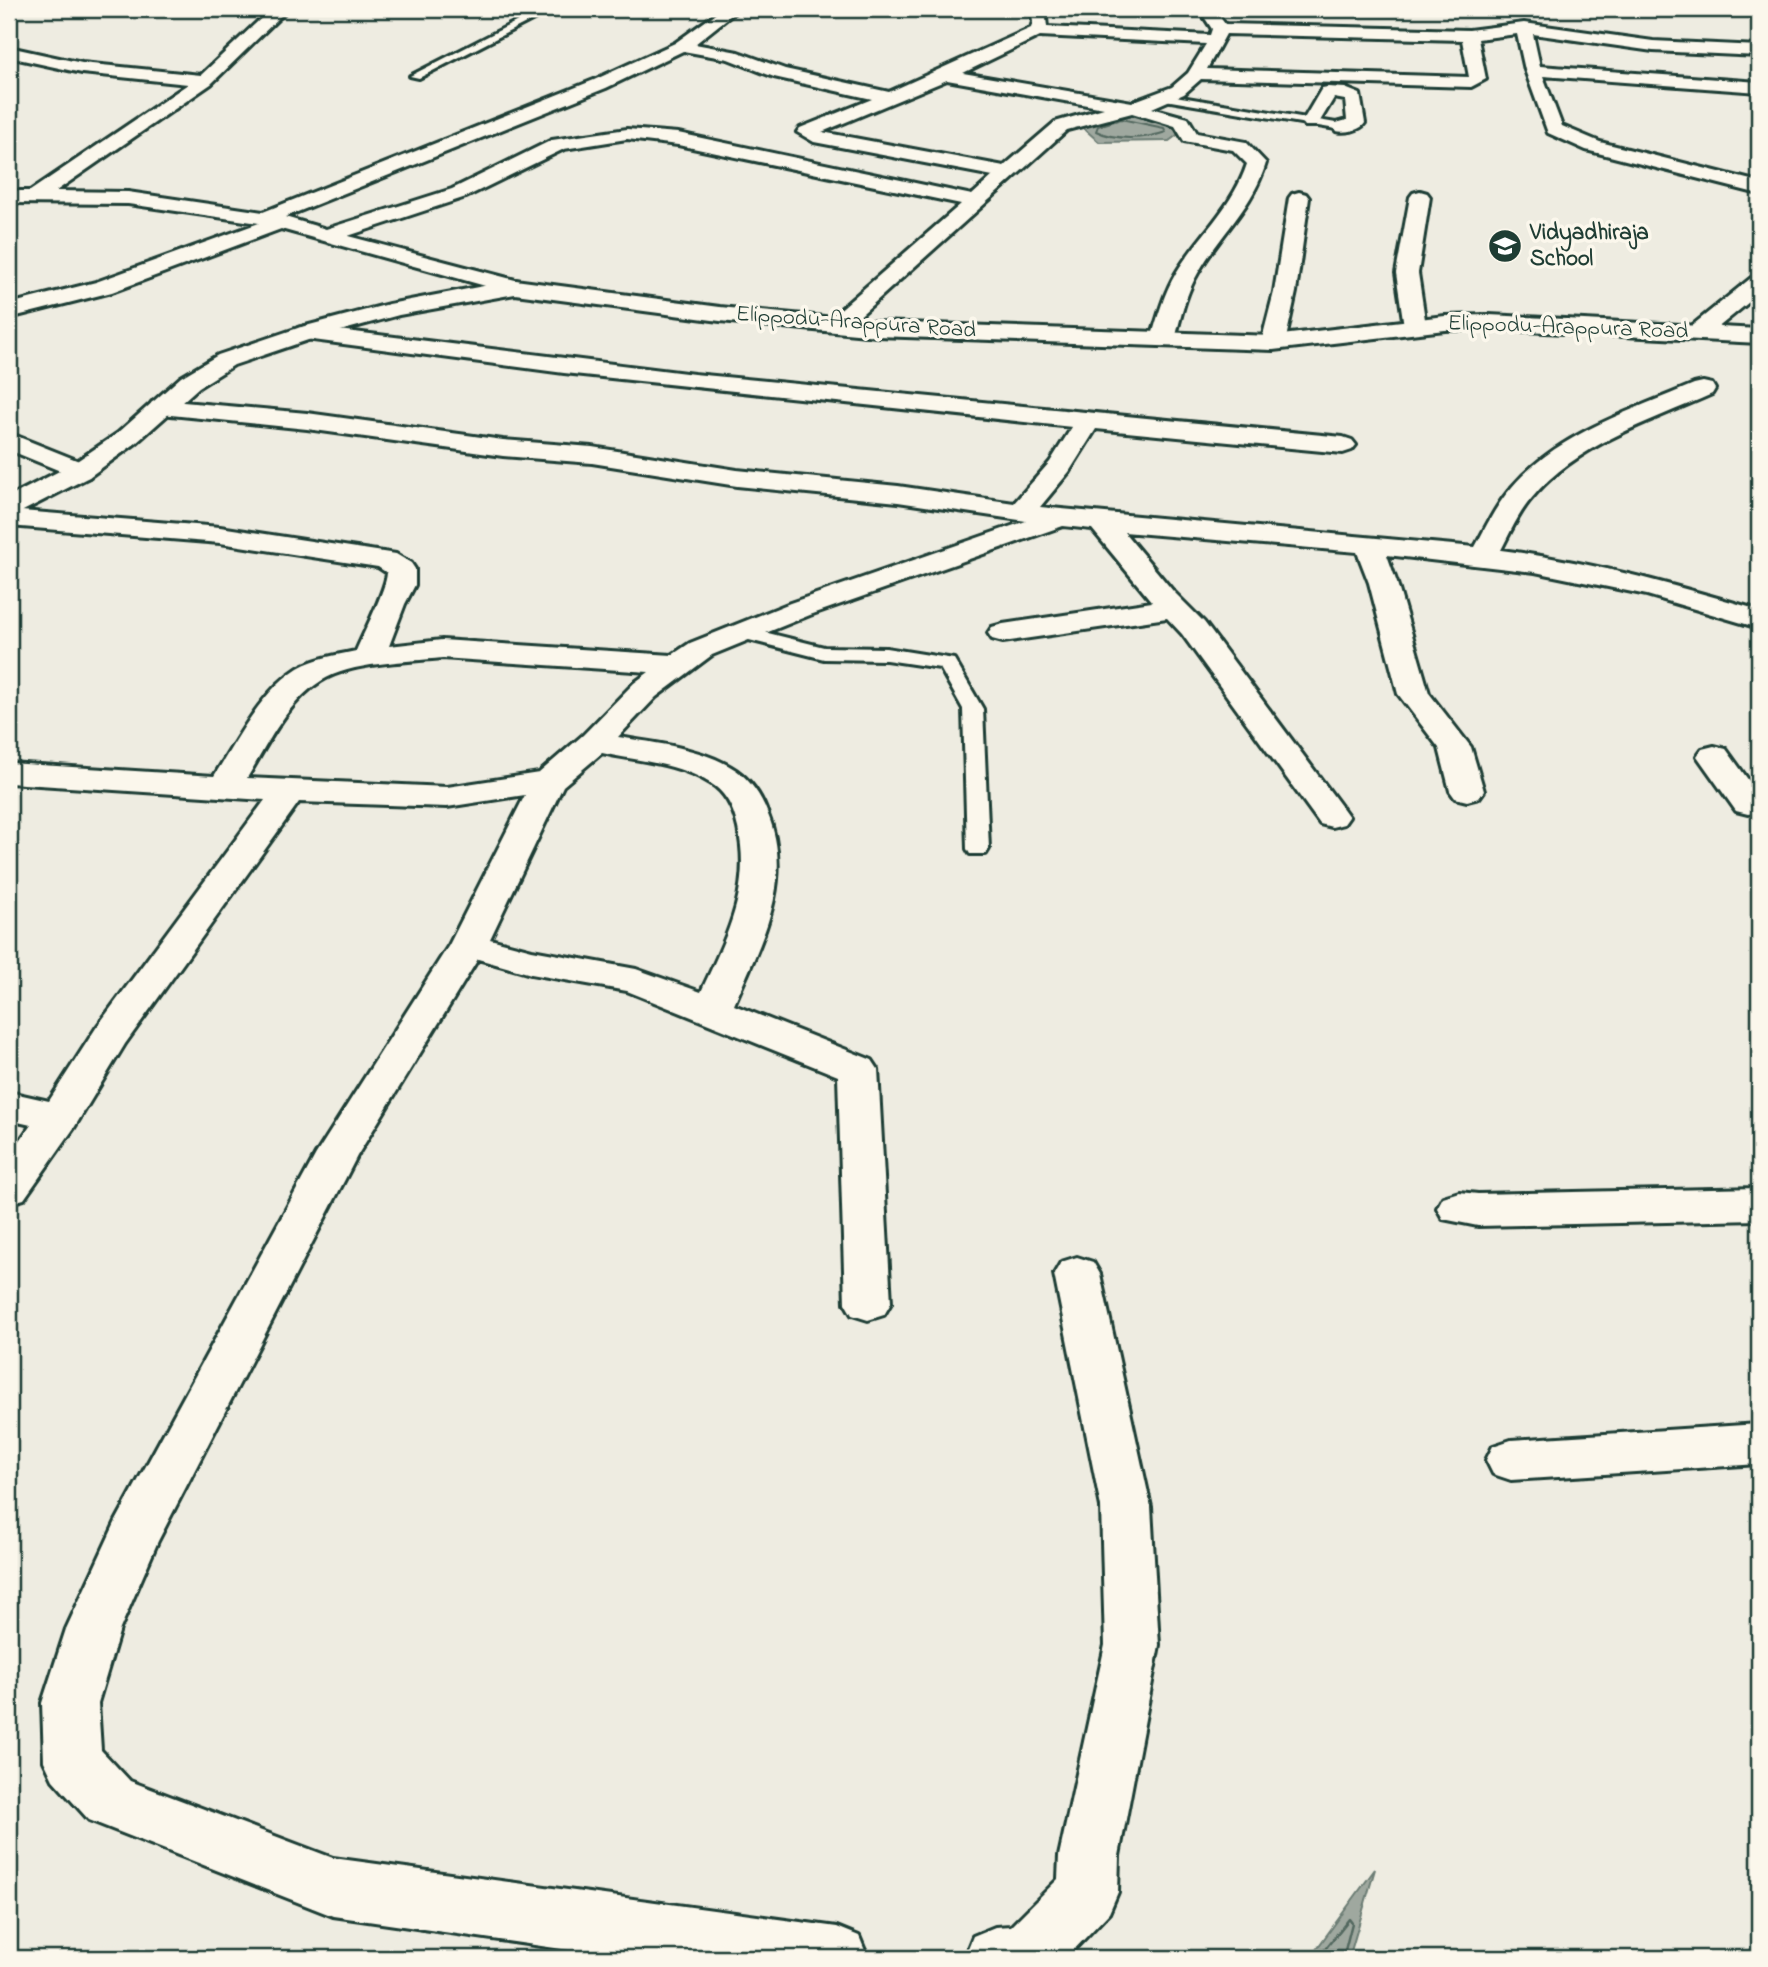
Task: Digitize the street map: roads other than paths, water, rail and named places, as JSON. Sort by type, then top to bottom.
[{"type":"street","points":[[35,197],[205,80],[280,9]]},
{"type":"street","points":[[9,312],[104,287],[600,84],[681,46],[726,13],[724,9]]},
{"type":"street","points":[[1038,9],[1041,22],[1038,31]]},
{"type":"street","points":[[1207,9],[1218,34]]},
{"type":"street","points":[[1524,28],[1533,70],[1546,90],[1554,129],[1593,146],[1759,188]]},
{"type":"street","points":[[1010,173],[820,138],[806,132],[945,75],[1038,31],[1469,35],[1524,28],[1630,42],[1759,51]]},
{"type":"street","points":[[836,325],[1061,126],[1089,116],[1169,98],[1198,74],[1218,34]]},
{"type":"street","points":[[1198,74],[1471,82],[1478,79],[1469,35]]},
{"type":"street","points":[[1630,42],[1647,79]]},
{"type":"street","points":[[681,46],[732,55],[780,73],[889,97]]},
{"type":"street","points":[[9,52],[42,62],[88,69],[205,80]]},
{"type":"street","points":[[1533,70],[1759,88]]},
{"type":"street","points":[[945,75],[1134,108],[1182,122],[1190,137],[1239,146],[1256,163],[1254,178],[1180,286],[1163,339]]},
{"type":"street","points":[[1311,122],[1328,92],[1345,93],[1354,98],[1356,123],[1342,127]]},
{"type":"street","points":[[326,236],[459,193],[559,144],[618,134],[678,139],[974,201]]},
{"type":"street","points":[[9,197],[128,198],[272,220],[516,287]]},
{"type":"street","points":[[1415,326],[1407,273],[1420,197]]},
{"type":"street","points":[[1273,343],[1285,292],[1299,198]]},
{"type":"street","points":[[1697,332],[1759,283]]},
{"type":"street","name":"Elippodu-Arappura Road","points":[[9,507],[80,471],[127,438],[190,382],[226,360],[306,333],[397,309],[516,287],[720,314],[877,329],[1273,343],[1415,326],[1489,322],[1759,336]]},
{"type":"street","points":[[306,333],[369,344],[563,366],[1343,445]]},
{"type":"street","points":[[1483,557],[1522,492],[1555,462],[1599,436],[1703,390]]},
{"type":"street","points":[[161,407],[307,421],[503,448],[592,455],[737,478],[814,484],[1023,510],[1061,518],[1535,563],[1653,588],[1759,619]]},
{"type":"street","points":[[1023,510],[1060,466],[1088,421]]},
{"type":"street","points":[[9,441],[80,471]]},
{"type":"street","points":[[9,518],[220,535],[386,560],[401,569],[401,585],[390,604],[369,659]]},
{"type":"street","points":[[837,1958],[332,1887],[110,1801],[73,1761],[71,1703],[93,1629],[134,1536],[337,1154],[468,945],[549,781],[595,742],[645,690],[701,649],[897,574],[1061,518]]},
{"type":"street","points":[[1100,521],[1193,628],[1332,817]]},
{"type":"street","points":[[1369,546],[1383,583],[1414,694],[1455,747],[1467,791]]},
{"type":"street","points":[[1003,633],[1173,608]]},
{"type":"street","points":[[224,787],[272,712],[309,675],[335,665],[442,649],[678,665]]},
{"type":"street","points":[[595,742],[687,762],[722,776],[740,789],[755,825],[760,860],[755,909],[713,1009]]},
{"type":"street","points":[[1714,756],[1748,804],[1759,802]]},
{"type":"street","points":[[9,773],[289,791],[447,797],[549,781]]},
{"type":"street","points":[[9,1188],[59,1118],[110,1037],[289,791]]},
{"type":"street","points":[[468,945],[531,962],[636,981],[713,1009],[858,1069],[868,1303]]},
{"type":"street","points":[[9,1107],[59,1118]]},
{"type":"street","points":[[1459,1208],[1478,1210],[1759,1204]]},
{"type":"street","points":[[995,1958],[1025,1956],[1088,1892],[1090,1856],[1132,1645],[1126,1507],[1077,1274]]},
{"type":"street","points":[[1511,1460],[1759,1444]]},
{"type":"lane","points":[[415,76],[548,9]]},
{"type":"lane","points":[[1169,98],[1342,127]]},
{"type":"lane","points":[[744,633],[824,653],[886,654],[947,663],[973,709],[978,849]]},
{"type":"water","points":[[1120,112],[1175,123],[1180,133],[1169,141],[1099,142],[1080,125]]},
{"type":"water","points":[[1375,1869],[1349,1958],[1310,1958]]},
{"type":"place","name":"Vidyadhiraja School","points":[[1505,246]]}]
